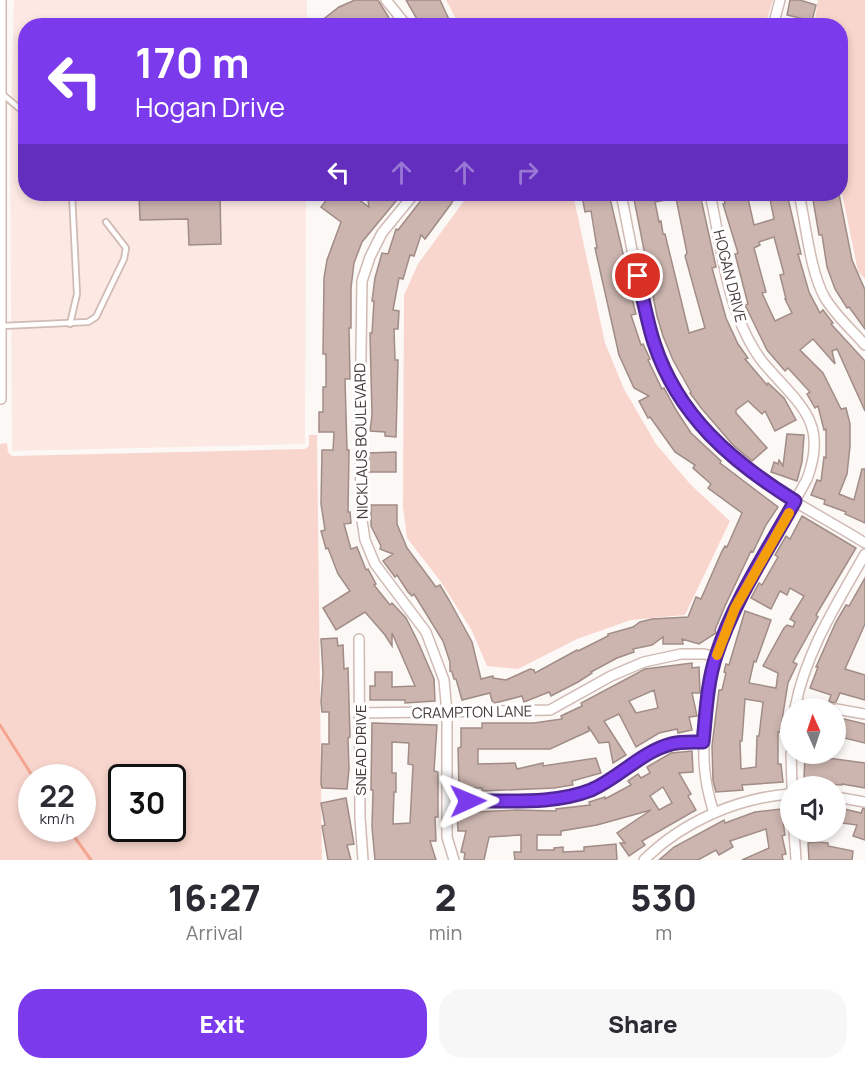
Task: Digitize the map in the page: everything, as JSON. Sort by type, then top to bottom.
[{"type":"street","points":[[1,0],[1,399]]},
{"type":"street","points":[[386,0],[401,18]]},
{"type":"street","points":[[775,18],[780,0]]},
{"type":"street","name":"NICKLAUS BOULEVARD","points":[[408,201],[382,233],[370,257],[362,281],[361,514],[365,540],[375,564],[420,621],[432,644],[444,680],[447,713],[447,837],[454,860]]},
{"type":"street","points":[[622,201],[647,318],[655,345],[668,375],[700,424],[720,447],[744,468],[865,543]]},
{"type":"street","name":"HOGAN DRIVE","points":[[712,201],[734,305],[742,325],[765,366],[802,406],[808,417],[815,443],[812,466],[795,501],[740,598],[716,657],[703,742],[705,780],[714,813]]},
{"type":"street","points":[[800,201],[816,274],[824,296],[865,345]]},
{"type":"street","points":[[798,698],[805,670],[815,645],[865,554]]},
{"type":"street","name":"SNEAD DRIVE","points":[[359,639],[360,818],[363,860]]},
{"type":"street","name":"CRAMPTON LANE","points":[[360,713],[550,710],[611,676],[644,662],[681,654],[704,654],[716,657]]},
{"type":"street","points":[[846,711],[865,714]]},
{"type":"street","points":[[447,802],[550,799],[571,796],[601,784],[661,748],[682,742],[703,742]]},
{"type":"street","points":[[644,860],[672,836],[714,813],[744,803],[780,796]]},
{"type":"street","points":[[846,799],[865,802]]},
{"type":"street","points":[[795,842],[796,860]]},
{"type":"lane","points":[[1,93],[18,107]]},
{"type":"lane","points":[[69,324],[77,294],[72,201]]},
{"type":"lane","points":[[1,329],[88,322],[96,317],[124,259],[126,248],[106,222]]},
{"type":"shaded area","points":[[14,0],[307,0],[307,18],[18,18],[18,201],[306,201],[305,444],[12,451],[10,147]]},
{"type":"shaded area","points":[[446,0],[773,0],[767,18],[456,18]]},
{"type":"shaded area","points":[[818,0],[865,0],[865,279],[858,271],[844,201],[848,201],[848,18],[815,18]]},
{"type":"shaded area","points":[[464,201],[575,201],[605,343],[624,389],[656,444],[691,485],[730,521],[685,615],[631,620],[577,639],[518,669],[487,666],[472,631],[441,582],[407,538],[403,507],[404,295],[418,264]]},
{"type":"shaded area","points":[[309,435],[317,435],[322,860],[0,860],[0,444],[7,443],[8,452],[12,456],[305,449],[309,446]]},
{"type":"building","points":[[355,0],[378,0],[389,18],[325,18],[339,7]]},
{"type":"building","points":[[406,0],[440,0],[448,18],[416,18]]},
{"type":"building","points":[[790,0],[800,0],[816,5],[813,18],[787,15]]},
{"type":"building","points":[[139,201],[220,201],[221,244],[189,245],[188,219],[140,220]]},
{"type":"building","points":[[326,201],[361,201],[369,207],[368,201],[396,201],[362,242],[354,263],[351,288],[351,328],[349,328],[350,379],[345,379],[347,450],[349,450],[348,512],[350,512],[351,523],[344,524],[351,549],[357,547],[366,570],[368,569],[376,584],[374,585],[390,605],[392,603],[406,618],[434,679],[435,701],[405,703],[405,700],[370,700],[370,686],[375,686],[375,672],[392,672],[392,687],[415,686],[392,633],[392,646],[365,612],[336,630],[323,608],[350,591],[338,574],[328,548],[326,549],[321,531],[325,530],[321,504],[322,450],[333,450],[334,432],[319,432],[319,412],[323,412],[323,387],[326,387],[326,354],[323,354],[324,278],[327,260],[341,222],[321,207]]},
{"type":"building","points":[[421,201],[453,201],[425,239],[421,235],[414,256],[410,255],[403,279],[399,278],[393,310],[399,311],[398,329],[394,329],[395,360],[398,360],[396,437],[385,436],[385,432],[370,431],[372,415],[370,333],[372,333],[375,278],[382,253],[388,254],[396,229],[398,230]]},
{"type":"building","points":[[583,201],[611,201],[625,262],[622,263],[629,295],[631,295],[636,314],[631,315],[641,345],[643,344],[662,389],[664,388],[691,433],[721,461],[720,463],[778,507],[753,552],[751,551],[725,606],[715,630],[716,633],[699,644],[682,639],[683,644],[663,644],[663,637],[652,645],[633,649],[634,652],[617,658],[551,696],[549,692],[524,702],[522,696],[495,703],[490,693],[462,700],[456,679],[450,671],[450,662],[443,641],[414,594],[412,596],[408,592],[397,575],[395,577],[383,561],[393,554],[380,549],[381,546],[371,526],[371,505],[397,505],[397,524],[407,548],[436,587],[440,585],[449,600],[472,642],[481,679],[493,676],[493,678],[506,680],[530,669],[535,673],[608,634],[633,627],[640,622],[688,617],[696,597],[701,599],[742,513],[708,488],[711,484],[693,468],[695,465],[675,452],[650,417],[648,418],[639,401],[649,396],[634,388],[619,355],[595,248],[597,248],[591,211],[585,212]]},
{"type":"building","points":[[634,201],[660,201],[655,202],[659,222],[661,221],[663,234],[665,234],[689,333],[705,328],[685,256],[687,253],[677,201],[702,201],[716,267],[712,268],[726,318],[738,344],[748,358],[745,359],[767,385],[768,383],[784,398],[796,420],[775,431],[765,411],[762,414],[748,401],[736,410],[736,413],[767,448],[752,461],[733,445],[690,393],[663,336]]},
{"type":"building","points":[[724,201],[749,201],[754,225],[774,219],[770,201],[789,201],[801,254],[798,254],[809,292],[820,313],[823,310],[833,323],[831,324],[865,361],[865,411],[837,349],[832,351],[835,364],[813,339],[800,350],[823,373],[841,409],[846,408],[850,424],[850,446],[847,474],[839,494],[854,500],[862,469],[865,469],[865,523],[845,514],[846,512],[824,504],[825,500],[811,495],[817,480],[821,481],[824,457],[826,458],[826,429],[824,430],[818,406],[815,408],[807,394],[810,392],[788,368],[785,371],[767,350],[745,305],[748,304],[735,254],[738,253],[723,204],[725,204]],"holes":[[[774,237],[784,274],[780,275],[785,299],[792,313],[775,321],[762,293],[766,292],[754,248],[760,245],[759,242]]]},
{"type":"building","points":[[813,201],[840,201],[852,260],[865,290],[865,329],[835,289],[827,267],[822,235],[819,235]]},
{"type":"building","points":[[787,434],[804,435],[802,462],[797,481],[771,472],[774,462],[778,464],[779,460],[783,466]]},
{"type":"building","points":[[396,452],[396,472],[368,472],[368,453]]},
{"type":"building","points":[[802,516],[856,548],[816,615],[818,617],[793,662],[797,664],[788,683],[786,698],[780,698],[778,764],[781,764],[782,776],[780,776],[780,782],[742,785],[743,790],[716,792],[713,781],[712,746],[719,690],[722,690],[726,664],[729,665],[745,611],[771,620],[756,662],[754,661],[749,683],[776,688],[778,673],[763,666],[784,628],[787,625],[793,627],[795,622],[790,619],[804,596],[790,588],[787,595],[780,591],[771,609],[751,598],[759,583],[762,585],[778,557],[775,555],[786,536],[790,539]],"holes":[[[745,699],[763,702],[759,736],[757,736],[756,767],[741,769],[740,741],[742,741]]]},
{"type":"building","points":[[865,578],[865,624],[845,669],[865,675],[865,700],[840,693],[838,698],[830,698],[831,695],[810,688],[818,667],[816,667],[836,622],[846,605],[849,606]]},
{"type":"building","points":[[337,638],[338,646],[343,645],[344,669],[348,668],[350,737],[348,738],[347,789],[322,788],[321,784],[322,744],[329,744],[329,712],[322,712],[321,639]]},
{"type":"building","points":[[692,663],[692,668],[699,667],[700,693],[692,693],[697,716],[689,717],[692,730],[678,733],[677,729],[659,733],[636,747],[619,714],[604,721],[626,755],[613,763],[609,742],[599,743],[588,726],[589,731],[550,749],[478,749],[478,764],[515,763],[517,769],[543,763],[543,766],[596,758],[601,773],[572,781],[573,785],[554,788],[482,791],[482,788],[459,788],[458,748],[461,747],[461,728],[482,728],[482,723],[534,723],[562,719],[561,716],[582,706],[581,703],[645,669]],"holes":[[[654,690],[658,708],[636,713],[629,701]]]},
{"type":"building","points":[[846,719],[865,724],[865,743],[846,738]]},
{"type":"building","points":[[372,723],[437,725],[434,771],[438,772],[438,817],[435,817],[436,841],[430,841],[436,860],[375,860],[372,827],[373,790],[371,790]],"holes":[[[392,742],[409,743],[408,764],[413,765],[410,823],[393,824],[396,773],[392,773]]]},
{"type":"building","points":[[692,751],[693,772],[679,773],[691,794],[688,796],[696,810],[642,841],[645,845],[629,856],[620,843],[625,843],[617,833],[651,810],[597,825],[561,831],[561,835],[537,835],[537,850],[554,850],[554,848],[563,847],[563,852],[584,851],[584,847],[616,844],[617,860],[515,860],[514,852],[521,852],[521,835],[489,837],[484,860],[464,859],[465,853],[461,852],[466,831],[458,831],[457,813],[516,810],[556,811],[556,809],[590,805],[589,802],[605,797],[605,799],[631,785],[628,781],[638,774],[641,778],[650,773],[647,767],[671,753]],"holes":[[[663,787],[672,803],[659,810],[650,796]]]},
{"type":"building","points":[[846,760],[865,763],[865,788],[846,785],[846,776],[804,776],[805,764],[846,764]]},
{"type":"building","points":[[346,798],[354,844],[347,845],[351,860],[328,860],[322,826],[325,825],[321,803]]},
{"type":"building","points":[[863,808],[865,809],[865,840],[853,836],[857,825],[846,823],[846,809],[861,813]]},
{"type":"building","points":[[780,809],[780,842],[783,842],[786,854],[782,855],[783,860],[742,860],[769,848],[766,829],[730,841],[733,847],[719,855],[716,850],[698,860],[659,860],[674,847],[724,820],[725,823],[755,812]]},
{"type":"building","points":[[808,843],[828,843],[828,846],[853,851],[852,860],[809,860]]},
{"type":"waterway","points":[[0,725],[25,764]]},
{"type":"waterway","points":[[78,842],[91,860]]},
{"type":"slow traffic","points":[[717,655],[735,608],[789,513]]},
{"type":"route","points":[[468,801],[550,799],[571,796],[592,789],[661,748],[682,742],[703,742],[712,671],[724,634],[751,577],[795,501],[744,468],[720,447],[681,398],[655,345],[638,276]]}]
